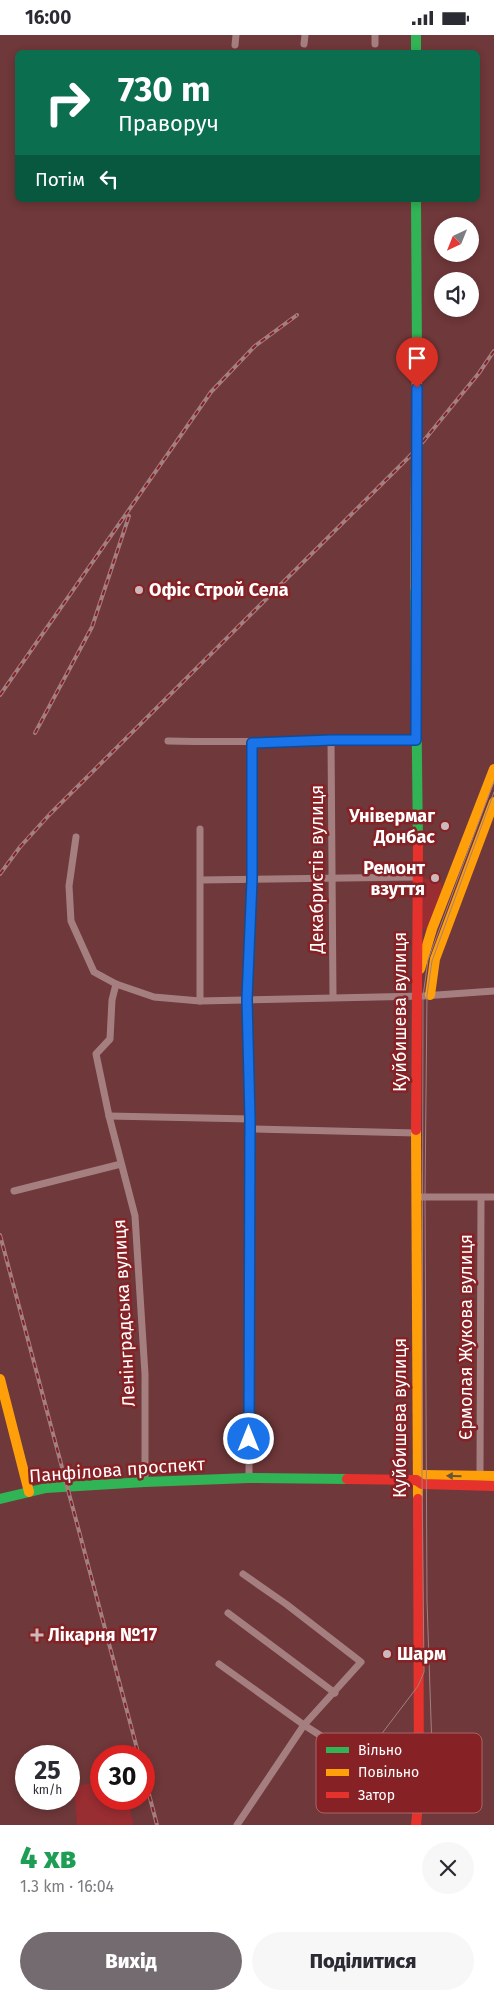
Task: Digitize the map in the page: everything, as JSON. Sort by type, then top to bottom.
[{"type":"main road","points":[[416,35],[416,50]]},
{"type":"main road","name":"Куйбишева вулиця","points":[[416,202],[416,740],[418,877],[416,1197],[419,1733]]},
{"type":"main road","points":[[416,979],[432,929],[494,769]]},
{"type":"main road","points":[[430,995],[436,959],[494,802]]},
{"type":"main road","points":[[0,1379],[30,1492]]},
{"type":"main road","points":[[419,1482],[422,1475],[494,1476]]},
{"type":"main road","name":"Панфілова проспект","points":[[0,1499],[46,1488],[249,1478],[419,1482],[494,1486]]},
{"type":"street","points":[[235,45],[236,35]]},
{"type":"street","points":[[304,44],[305,35]]},
{"type":"street","points":[[375,35],[375,44]]},
{"type":"street","points":[[168,741],[252,743],[331,740],[416,740]]},
{"type":"street","name":"Декабристів вулиця","points":[[331,740],[333,997]]},
{"type":"street","points":[[249,1478],[250,1119],[247,999],[252,880],[252,743]]},
{"type":"street","points":[[200,829],[200,1001]]},
{"type":"street","points":[[76,837],[69,886],[71,921],[94,972],[116,984],[154,997],[200,1001],[430,995],[494,991]]},
{"type":"street","points":[[201,879],[418,877]]},
{"type":"street","name":"Ленінградська вулиця","points":[[116,984],[112,1000],[110,1039],[96,1053],[109,1116],[135,1216],[145,1374],[144,1482]]},
{"type":"street","points":[[109,1116],[250,1119]]},
{"type":"street","points":[[250,1129],[416,1133]]},
{"type":"street","points":[[14,1191],[121,1164]]},
{"type":"street","points":[[416,1197],[494,1197]]},
{"type":"street","name":"Єрмолая Жукова вулиця","points":[[480,1197],[480,1476]]},
{"type":"street","points":[[237,1825],[304,1725],[362,1662],[286,1604],[242,1574]]},
{"type":"street","points":[[228,1613],[335,1693]]},
{"type":"street","points":[[219,1664],[316,1733]]},
{"type":"shaded area","points":[[423,878],[437,880],[442,884],[441,897],[429,930],[422,929]]},
{"type":"shaded area","points":[[90,1784],[90,1810],[130,1810],[134,1825],[77,1825],[76,1810],[80,1810],[80,1785]]},
{"type":"tram line","points":[[382,1733],[418,1686],[424,1672],[422,1475],[423,996],[428,960],[494,781]]},
{"type":"tram line","points":[[431,1733],[427,1601],[425,1196],[427,995],[432,961],[494,792]]},
{"type":"railway","points":[[0,695],[211,392],[255,346],[297,315]]},
{"type":"railway","points":[[0,874],[20,847],[50,814],[417,449],[479,373],[494,351]]},
{"type":"railway","points":[[35,733],[92,627],[129,516]]},
{"type":"railway","points":[[0,1235],[136,1745]]},
{"type":"railway","points":[[153,1810],[157,1825]]},
{"type":"traffic: fast","points":[[416,35],[416,50]]},
{"type":"traffic: fast","points":[[416,202],[417,354]]},
{"type":"traffic: fast","points":[[415,588],[418,845]]},
{"type":"traffic: fast","points":[[0,1499],[46,1488],[145,1482],[249,1478],[347,1479]]},
{"type":"traffic: slow","points":[[415,588],[417,354]]},
{"type":"traffic: slow","points":[[420,969],[432,929],[494,769]]},
{"type":"traffic: slow","points":[[430,995],[435,959],[494,802]]},
{"type":"traffic: slow","points":[[416,1130],[418,1499]]},
{"type":"traffic: slow","points":[[0,1379],[29,1492]]},
{"type":"traffic: slow","points":[[416,1480],[422,1475],[494,1476]]},
{"type":"traffic: jam","points":[[416,1130],[418,845]]},
{"type":"traffic: jam","points":[[347,1479],[416,1480]]},
{"type":"traffic: jam","points":[[416,1480],[422,1484],[494,1486]]},
{"type":"traffic: jam","points":[[418,1499],[419,1733]]},
{"type":"traffic: jam","points":[[416,1825],[417,1813]]},
{"type":"place","name":"Офіс Строй Села","points":[[139,590]]},
{"type":"place","name":"Універмаг Донбас","points":[[445,826]]},
{"type":"place","name":"Ремонт взуття","points":[[435,878]]},
{"type":"place","name":"Лікарня №17","points":[[37,1635]]},
{"type":"place","name":"Шарм","points":[[387,1654]]},
{"type":"route","points":[[249,1439],[250,1119],[247,999],[252,880],[252,743],[331,740],[416,740],[417,388]]}]
